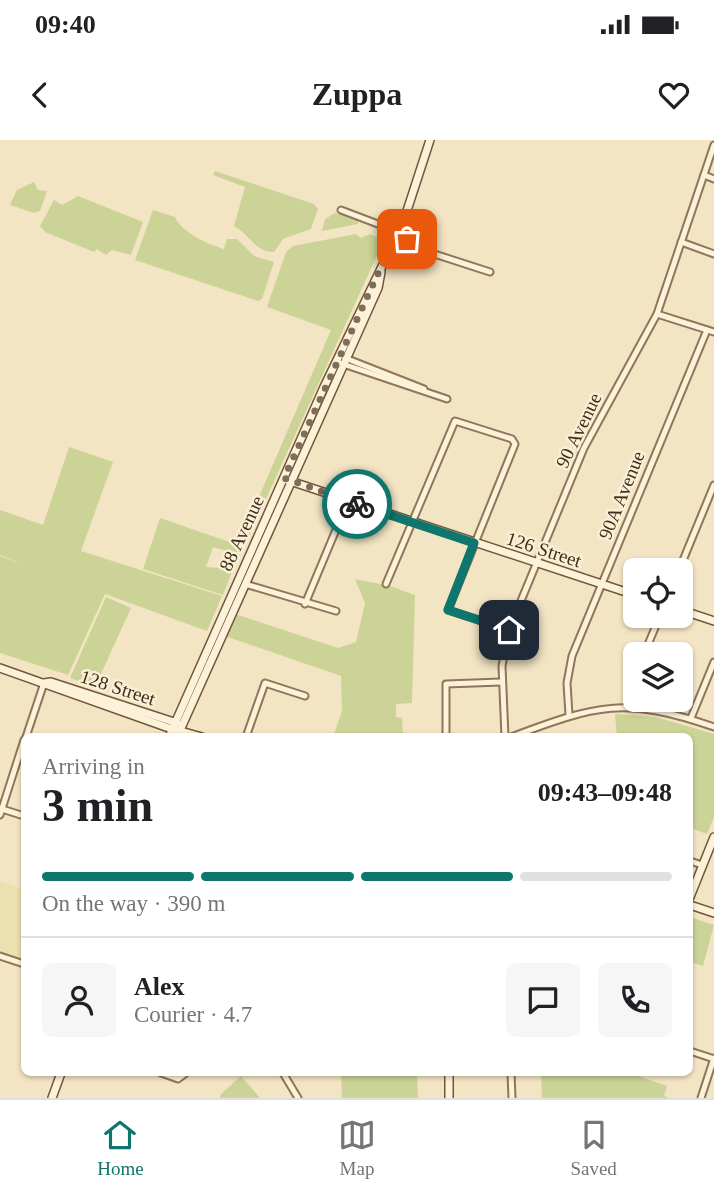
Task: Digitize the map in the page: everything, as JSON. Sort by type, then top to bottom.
[{"type":"main road","name":"88 Avenue","points":[[177,730],[398,233],[430,140]]},
{"type":"main road","name":"88 Avenue","points":[[177,730],[287,480]]},
{"type":"main road","name":"126 Street","points":[[287,480],[623,591]]},
{"type":"main road","points":[[693,614],[714,621]]},
{"type":"main road","name":"128 Street","points":[[0,668],[44,683],[51,682],[177,730]]},
{"type":"main road","points":[[693,889],[714,837]]},
{"type":"main road","points":[[693,906],[714,913]]},
{"type":"main road","points":[[52,1098],[60,1076]]},
{"type":"main road","points":[[449,1076],[449,1098]]},
{"type":"street","name":"90 Avenue","points":[[505,733],[501,682],[509,630],[584,448],[657,314],[714,145]]},
{"type":"street","points":[[704,176],[714,179]]},
{"type":"street","points":[[341,210],[398,233],[414,245],[490,272]]},
{"type":"street","points":[[681,242],[714,254]]},
{"type":"street","points":[[383,265],[394,249],[414,245]]},
{"type":"street","points":[[657,314],[714,332]]},
{"type":"street","name":"90A Avenue","points":[[569,715],[569,666],[707,330]]},
{"type":"street","points":[[341,360],[416,384],[426,391],[447,398]]},
{"type":"street","points":[[386,584],[455,421],[512,439],[514,444],[448,610],[509,630]]},
{"type":"street","points":[[684,558],[714,485]]},
{"type":"street","points":[[305,604],[348,501]]},
{"type":"street","points":[[243,584],[335,611]]},
{"type":"street","points":[[691,719],[714,662]]},
{"type":"street","points":[[446,733],[444,682],[501,682]]},
{"type":"street","points":[[27,733],[44,683]]},
{"type":"street","points":[[247,733],[265,683],[305,696]]},
{"type":"street","points":[[521,733],[569,715],[623,707]]},
{"type":"street","points":[[667,712],[714,727]]},
{"type":"street","points":[[21,754],[1,812],[21,815]]},
{"type":"street","points":[[693,862],[702,865]]},
{"type":"street","points":[[0,956],[21,963]]},
{"type":"street","points":[[693,1052],[714,1059],[701,1098]]},
{"type":"street","points":[[170,1076],[178,1079],[187,1076]]},
{"type":"street","points":[[286,1076],[298,1098]]},
{"type":"street","points":[[511,1076],[512,1098]]},
{"type":"shaded area","points":[[0,881],[21,888],[21,962],[0,954]]},
{"type":"green space","points":[[215,171],[314,204],[318,209],[311,229],[283,239],[274,252],[257,246],[234,226],[245,187],[213,175]]},
{"type":"green space","points":[[34,182],[38,190],[47,191],[40,211],[34,213],[10,205],[17,190]]},
{"type":"green space","points":[[78,196],[143,222],[131,255],[112,250],[106,255],[97,249],[94,252],[45,232],[40,226],[54,200],[62,205]]},
{"type":"green space","points":[[153,210],[175,217],[189,233],[211,244],[224,249],[227,239],[237,239],[254,256],[274,262],[262,299],[258,301],[135,260]]},
{"type":"green space","points":[[335,213],[358,219],[358,224],[322,231],[325,219]]},
{"type":"green space","points":[[356,234],[361,238],[370,234],[384,240],[245,545],[239,543],[331,330],[267,307],[286,252],[293,246]]},
{"type":"green space","points":[[69,447],[113,462],[81,551],[222,596],[207,631],[105,594],[68,675],[0,653],[0,556],[25,565],[0,555],[0,510],[43,525]]},
{"type":"green space","points":[[160,518],[244,547],[240,555],[213,547],[206,567],[233,569],[223,595],[143,569]]},
{"type":"green space","points":[[355,579],[390,586],[415,595],[412,703],[396,704],[396,717],[402,718],[403,733],[334,733],[342,711],[341,676],[225,636],[235,614],[338,648],[356,642],[365,603]]},
{"type":"green space","points":[[106,597],[131,608],[95,687],[70,678]]},
{"type":"green space","points":[[615,714],[656,717],[714,734],[714,817],[707,834],[693,829],[693,733],[617,733]]},
{"type":"green space","points":[[693,918],[714,925],[703,966],[693,963]]},
{"type":"green space","points":[[241,1076],[260,1098],[220,1098],[221,1094]]},
{"type":"green space","points":[[341,1076],[417,1076],[418,1098],[342,1098]]},
{"type":"green space","points":[[541,1076],[638,1076],[667,1086],[664,1096],[669,1098],[542,1098]]},
{"type":"way so far","points":[[357,504],[284,478],[393,241],[398,233],[407,239]]},
{"type":"route","points":[[357,504],[474,543],[448,610],[509,630]]}]
